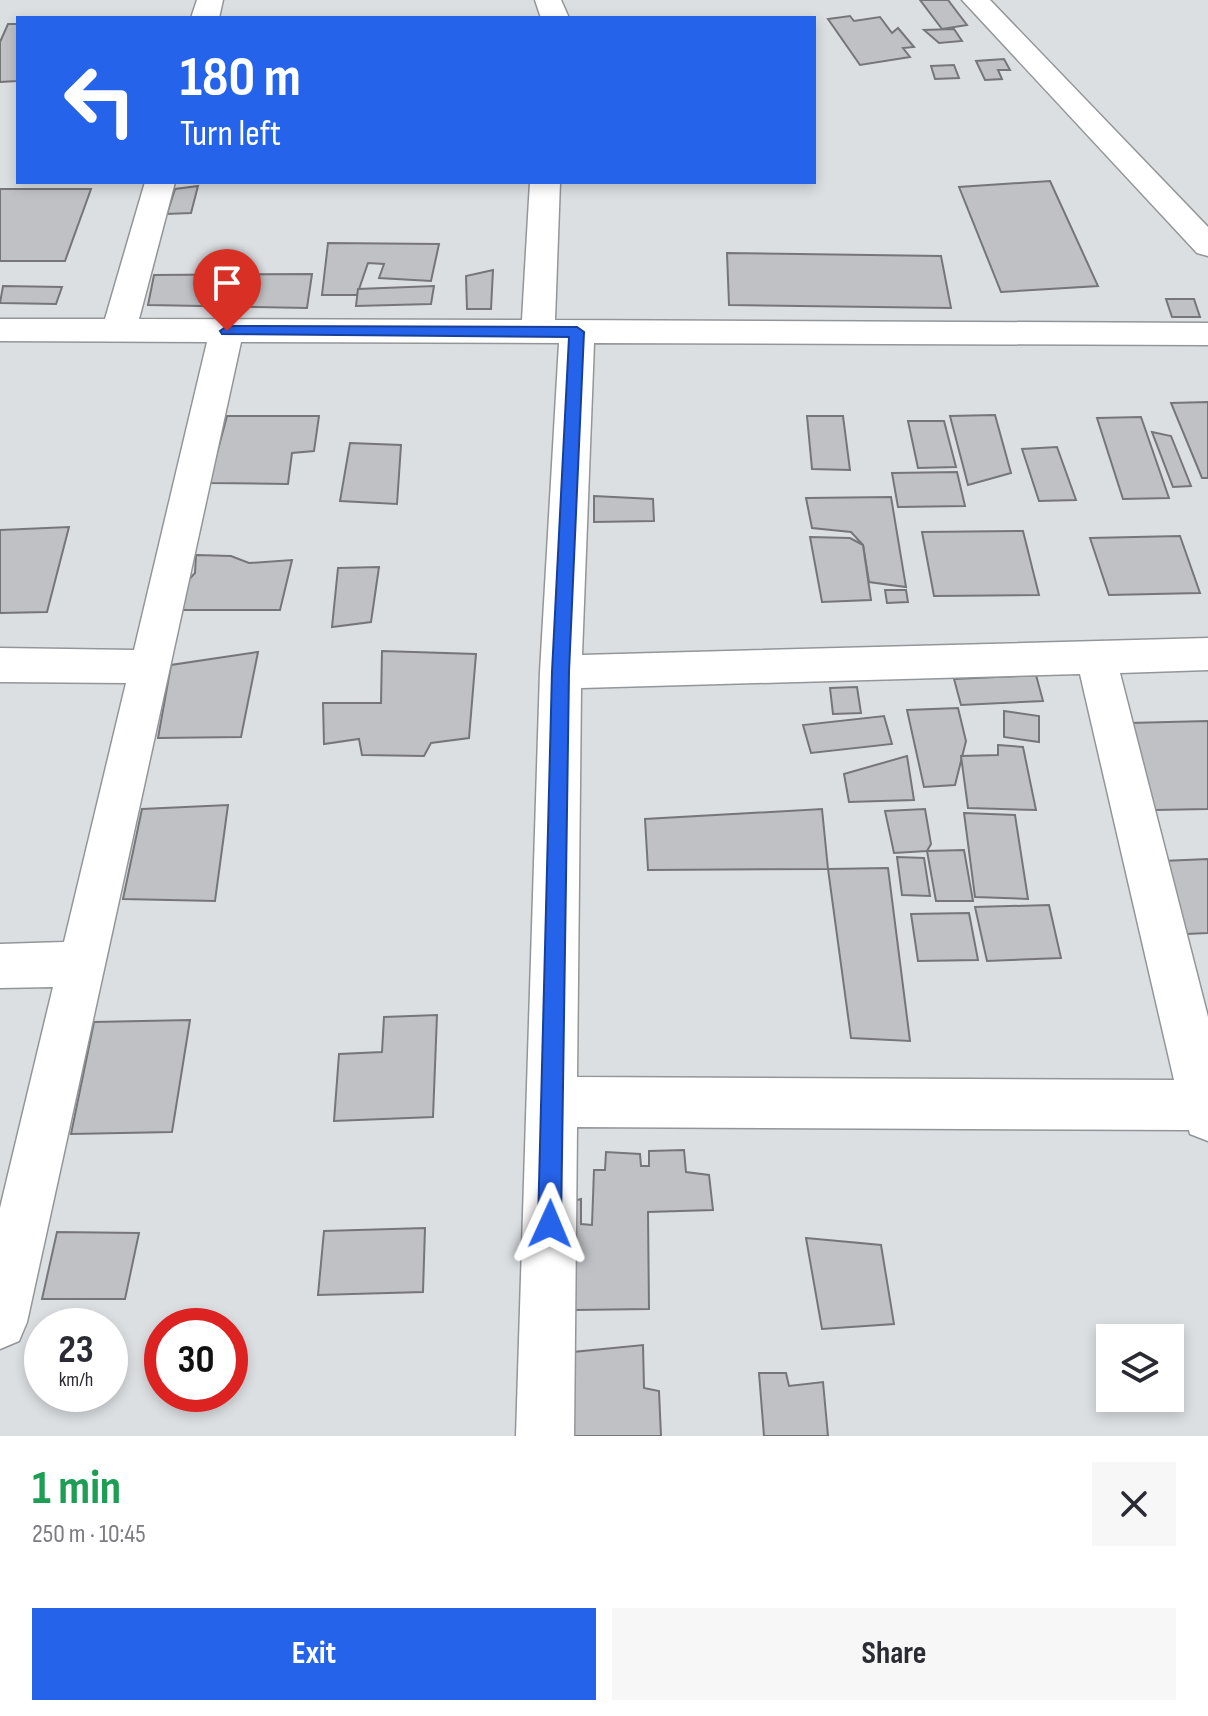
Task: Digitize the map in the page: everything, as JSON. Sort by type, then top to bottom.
[{"type":"street","points":[[975,0],[1208,246]]},
{"type":"street","points":[[119,330],[159,184]]},
{"type":"street","points":[[545,184],[558,332],[561,672],[545,1436]]},
{"type":"street","points":[[0,330],[1208,334]]},
{"type":"street","points":[[0,1322],[227,331]]},
{"type":"street","points":[[561,672],[1208,654]]},
{"type":"street","points":[[552,1102],[1207,1111],[1096,657]]},
{"type":"street","points":[[0,665],[149,667]]},
{"type":"street","points":[[0,966],[82,964]]},
{"type":"building","points":[[920,0],[948,0],[967,25],[942,29]]},
{"type":"building","points":[[850,16],[854,21],[880,17],[892,33],[898,28],[914,47],[903,48],[910,57],[860,65],[828,19]]},
{"type":"building","points":[[8,24],[16,24],[16,81],[0,82],[0,42]]},
{"type":"building","points":[[954,29],[962,41],[939,43],[924,30]]},
{"type":"building","points":[[1004,59],[1010,70],[998,70],[1002,79],[985,80],[976,61]]},
{"type":"building","points":[[954,65],[959,78],[935,79],[931,66]]},
{"type":"building","points":[[1050,181],[1098,286],[1001,292],[959,187]]},
{"type":"building","points":[[198,186],[191,213],[167,214],[175,189]]},
{"type":"building","points":[[0,189],[91,189],[65,261],[0,261]]},
{"type":"building","points":[[328,243],[439,244],[431,281],[379,278],[384,264],[368,263],[357,295],[322,295]]},
{"type":"building","points":[[727,253],[941,256],[951,308],[729,305]]},
{"type":"building","points":[[493,270],[491,309],[467,309],[466,276]]},
{"type":"building","points":[[312,274],[307,308],[148,305],[154,275]]},
{"type":"building","points":[[3,286],[62,287],[56,304],[0,303]]},
{"type":"building","points":[[434,286],[431,304],[356,306],[358,289]]},
{"type":"building","points":[[1166,299],[1194,299],[1200,317],[1172,317]]},
{"type":"building","points":[[1208,402],[1208,478],[1202,478],[1171,403]]},
{"type":"building","points":[[995,415],[1011,473],[968,485],[950,416]]},
{"type":"building","points":[[227,416],[319,416],[314,451],[292,453],[288,484],[209,483]]},
{"type":"building","points":[[807,416],[843,416],[850,470],[812,469]]},
{"type":"building","points":[[1141,417],[1169,498],[1123,499],[1097,418]]},
{"type":"building","points":[[908,421],[944,421],[956,467],[918,468]]},
{"type":"building","points":[[1152,432],[1171,436],[1191,486],[1173,487]]},
{"type":"building","points":[[350,443],[401,445],[397,504],[340,501]]},
{"type":"building","points":[[1057,447],[1076,500],[1039,501],[1022,449]]},
{"type":"building","points":[[957,472],[965,506],[898,507],[892,473]]},
{"type":"building","points":[[594,496],[653,499],[654,521],[594,522]]},
{"type":"building","points":[[891,497],[906,587],[869,582],[863,545],[851,532],[812,528],[806,498]]},
{"type":"building","points":[[69,527],[47,612],[0,613],[0,530]]},
{"type":"building","points":[[1023,531],[1039,595],[934,596],[922,532]]},
{"type":"building","points":[[1180,536],[1200,593],[1109,595],[1090,538]]},
{"type":"building","points":[[810,537],[850,538],[863,545],[871,600],[822,602]]},
{"type":"building","points":[[196,555],[231,556],[249,563],[292,560],[280,610],[176,610],[181,588],[195,573]]},
{"type":"building","points":[[379,567],[371,622],[332,627],[338,568]]},
{"type":"building","points":[[885,590],[906,590],[908,602],[887,603]]},
{"type":"building","points":[[382,651],[476,654],[469,738],[431,743],[424,756],[362,755],[359,739],[324,744],[323,703],[381,703]]},
{"type":"building","points":[[258,652],[241,737],[158,738],[171,665]]},
{"type":"building","points":[[1036,675],[1043,701],[961,705],[954,679]]},
{"type":"building","points":[[857,687],[861,713],[833,714],[830,688]]},
{"type":"building","points":[[958,708],[966,741],[955,785],[924,787],[907,710]]},
{"type":"building","points":[[1004,711],[1039,716],[1039,742],[1004,737]]},
{"type":"building","points":[[884,716],[892,744],[811,753],[803,725]]},
{"type":"building","points":[[1208,721],[1208,809],[1155,810],[1129,723]]},
{"type":"building","points":[[998,745],[1023,747],[1036,810],[968,808],[961,756],[998,755]]},
{"type":"building","points":[[907,756],[914,800],[849,802],[844,774]]},
{"type":"building","points":[[228,805],[215,901],[123,899],[142,809]]},
{"type":"building","points":[[822,809],[828,869],[648,870],[645,819]]},
{"type":"building","points":[[925,809],[931,844],[927,851],[894,853],[885,811]]},
{"type":"building","points":[[964,813],[1015,815],[1028,899],[975,897]]},
{"type":"building","points":[[964,850],[973,901],[936,901],[927,851]]},
{"type":"building","points":[[897,857],[924,858],[930,896],[902,895]]},
{"type":"building","points":[[1208,859],[1208,933],[1187,934],[1163,861]]},
{"type":"building","points":[[888,868],[910,1041],[851,1038],[828,869]]},
{"type":"building","points":[[1049,905],[1061,958],[987,961],[975,907]]},
{"type":"building","points":[[969,913],[978,960],[918,961],[911,914]]},
{"type":"building","points":[[437,1015],[433,1117],[334,1121],[339,1054],[382,1052],[384,1017]]},
{"type":"building","points":[[190,1020],[172,1132],[71,1134],[94,1022]]},
{"type":"building","points":[[684,1150],[686,1172],[709,1175],[713,1210],[648,1212],[649,1309],[574,1310],[565,1203],[581,1199],[581,1224],[592,1225],[594,1170],[605,1170],[606,1152],[640,1154],[641,1166],[649,1166],[649,1151]]},
{"type":"building","points":[[425,1228],[423,1292],[318,1295],[324,1231]]},
{"type":"building","points":[[57,1232],[139,1233],[125,1299],[42,1299]]},
{"type":"building","points":[[806,1238],[881,1245],[894,1324],[822,1329]]},
{"type":"building","points":[[643,1345],[644,1388],[659,1391],[661,1436],[571,1436],[573,1352]]},
{"type":"building","points":[[759,1373],[786,1373],[789,1386],[823,1382],[828,1436],[764,1436]]},
{"type":"route","points":[[227,331],[577,332],[561,672],[550,1224]]}]
